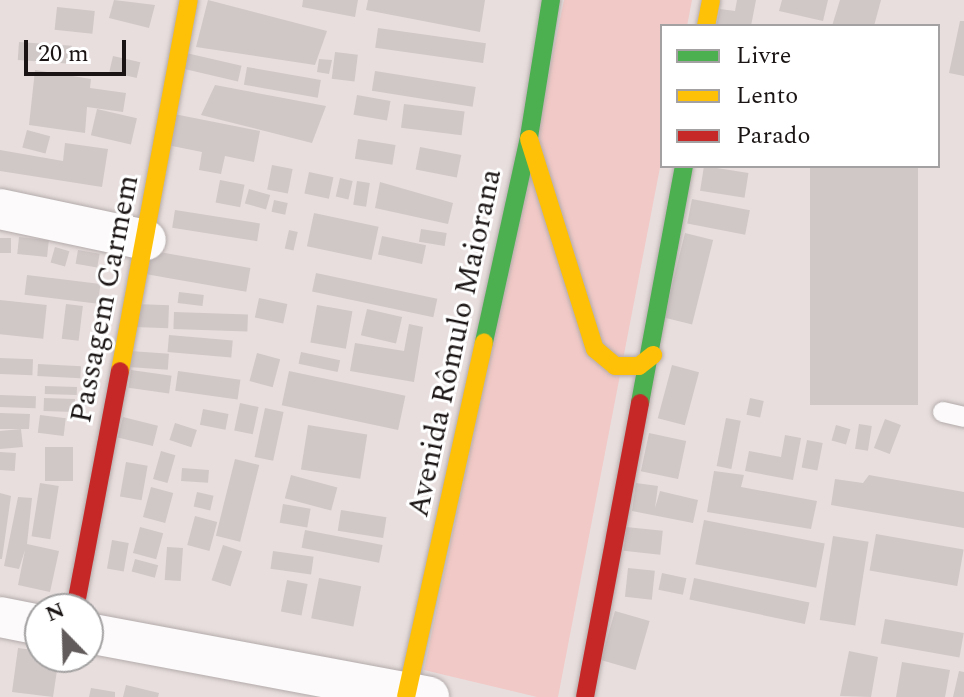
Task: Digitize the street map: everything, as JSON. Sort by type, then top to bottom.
[{"type":"street","name":"Passagem Carmem","points":[[78,593],[189,0]]},
{"type":"street","name":"Avenida Rômulo Maiorana","points":[[414,695],[529,137],[551,0]]},
{"type":"street","points":[[706,24],[711,0]]},
{"type":"street","points":[[529,137],[595,349],[615,366],[639,366],[653,355]]},
{"type":"street","points":[[585,697],[653,355],[684,168]]},
{"type":"street","points":[[0,209],[146,240]]},
{"type":"street","points":[[0,617],[24,622]]},
{"type":"street","points":[[104,636],[414,695]]},
{"type":"lane","points":[[943,412],[964,417]]},
{"type":"shaded area","points":[[564,0],[692,0],[687,24],[660,24],[660,167],[558,697],[537,697],[424,670]]},
{"type":"building","points":[[114,0],[155,5],[149,28],[109,18]]},
{"type":"building","points":[[208,0],[327,31],[315,65],[196,47]]},
{"type":"building","points":[[303,0],[358,0],[355,17],[302,7]]},
{"type":"building","points":[[368,0],[485,0],[480,32],[366,10]]},
{"type":"building","points":[[737,0],[756,0],[751,24],[716,24],[720,9],[735,11]]},
{"type":"building","points":[[782,0],[828,0],[823,21],[779,11]]},
{"type":"building","points":[[840,0],[881,0],[875,24],[833,24]]},
{"type":"building","points":[[57,7],[95,11],[92,34],[55,30]]},
{"type":"building","points":[[960,21],[964,21],[964,76],[949,73]]},
{"type":"building","points":[[378,28],[486,43],[483,63],[375,48]]},
{"type":"building","points":[[19,42],[72,46],[71,64],[18,60]]},
{"type":"building","points":[[335,52],[358,55],[355,82],[332,79]]},
{"type":"building","points":[[186,53],[242,66],[238,81],[182,69]]},
{"type":"building","points":[[113,56],[140,62],[137,78],[109,72]]},
{"type":"building","points":[[319,59],[332,60],[329,74],[317,72]]},
{"type":"building","points":[[247,67],[321,80],[318,98],[244,85]]},
{"type":"building","points":[[35,70],[91,79],[90,88],[126,93],[123,112],[87,107],[85,133],[29,125]]},
{"type":"building","points":[[375,71],[476,87],[473,107],[372,91]]},
{"type":"building","points":[[215,85],[326,106],[312,143],[201,115]]},
{"type":"building","points":[[357,95],[390,101],[387,121],[354,115]]},
{"type":"building","points":[[404,104],[465,111],[462,135],[401,128]]},
{"type":"building","points":[[97,109],[137,118],[131,145],[91,135]]},
{"type":"building","points":[[174,114],[260,131],[254,162],[225,156],[221,174],[199,170],[202,152],[167,145]]},
{"type":"building","points":[[27,130],[50,136],[46,154],[22,147]]},
{"type":"building","points":[[358,139],[396,145],[392,165],[355,159]]},
{"type":"building","points":[[65,143],[108,149],[102,187],[0,171],[0,150],[63,161]]},
{"type":"building","points":[[420,147],[461,155],[457,178],[416,170]]},
{"type":"building","points":[[272,165],[293,169],[288,194],[267,190]]},
{"type":"building","points":[[704,168],[748,173],[745,198],[700,191]]},
{"type":"building","points":[[810,168],[918,168],[918,405],[810,405]]},
{"type":"building","points":[[309,172],[333,177],[329,199],[304,194]]},
{"type":"building","points":[[340,178],[353,181],[348,199],[336,197]]},
{"type":"building","points":[[220,180],[245,185],[240,207],[216,203]]},
{"type":"building","points":[[357,181],[370,183],[366,207],[353,205]]},
{"type":"building","points":[[380,182],[453,203],[448,224],[375,208]]},
{"type":"building","points":[[249,189],[270,195],[266,209],[245,203]]},
{"type":"building","points":[[692,199],[750,210],[745,235],[687,224]]},
{"type":"building","points":[[274,200],[288,203],[285,215],[272,212]]},
{"type":"building","points":[[175,210],[260,223],[257,241],[172,228]]},
{"type":"building","points":[[314,213],[379,227],[371,260],[307,246]]},
{"type":"building","points":[[421,229],[447,233],[445,246],[419,242]]},
{"type":"building","points":[[289,230],[298,232],[293,251],[285,249]]},
{"type":"building","points":[[685,233],[713,240],[692,324],[664,317]]},
{"type":"building","points":[[382,236],[426,245],[422,264],[378,255]]},
{"type":"building","points":[[19,237],[49,240],[47,257],[17,254]]},
{"type":"building","points":[[0,238],[11,238],[11,253],[0,253]]},
{"type":"building","points":[[55,247],[69,251],[65,267],[51,262]]},
{"type":"building","points":[[78,250],[100,254],[97,268],[76,264]]},
{"type":"building","points":[[148,250],[250,268],[246,292],[144,274]]},
{"type":"building","points":[[316,273],[437,299],[433,317],[312,292]]},
{"type":"building","points":[[27,275],[100,284],[98,304],[25,295]]},
{"type":"building","points":[[179,292],[204,295],[202,306],[178,303]]},
{"type":"building","points":[[259,298],[287,304],[283,324],[255,318]]},
{"type":"building","points":[[0,300],[47,305],[43,339],[0,334]]},
{"type":"building","points":[[66,304],[83,306],[79,341],[62,339]]},
{"type":"building","points":[[136,304],[169,305],[168,328],[135,327]]},
{"type":"building","points":[[317,305],[352,311],[346,349],[310,342]]},
{"type":"building","points":[[367,309],[402,317],[396,343],[361,335]]},
{"type":"building","points":[[174,312],[248,315],[247,332],[173,329]]},
{"type":"building","points":[[409,324],[423,327],[414,382],[350,371],[355,343],[404,351]]},
{"type":"building","points":[[169,335],[233,341],[231,358],[168,352]]},
{"type":"building","points":[[130,351],[169,354],[168,370],[129,367]]},
{"type":"building","points":[[301,352],[340,360],[338,372],[299,364]]},
{"type":"building","points":[[257,353],[280,359],[273,387],[249,381]]},
{"type":"building","points":[[0,358],[33,359],[32,375],[0,374]]},
{"type":"building","points":[[38,364],[81,366],[80,378],[37,376]]},
{"type":"building","points":[[672,365],[699,372],[685,425],[658,418]]},
{"type":"building","points":[[131,370],[172,376],[169,394],[128,388]]},
{"type":"building","points":[[178,371],[240,380],[238,400],[175,391]]},
{"type":"building","points":[[289,371],[405,396],[398,430],[282,405]]},
{"type":"building","points":[[45,386],[77,387],[77,395],[45,394]]},
{"type":"building","points":[[0,395],[36,396],[36,408],[0,407]]},
{"type":"building","points":[[44,398],[75,399],[75,412],[44,411]]},
{"type":"building","points":[[750,398],[764,401],[760,418],[746,415]]},
{"type":"building","points":[[240,403],[259,407],[253,434],[234,430]]},
{"type":"building","points":[[265,408],[284,412],[273,461],[255,457]]},
{"type":"building","points":[[203,409],[229,414],[225,430],[200,425]]},
{"type":"building","points":[[0,413],[30,414],[29,429],[0,429]]},
{"type":"building","points":[[40,415],[66,418],[64,436],[38,433]]},
{"type":"building","points":[[123,417],[158,426],[153,446],[118,437]]},
{"type":"building","points":[[726,418],[741,421],[731,469],[717,466]]},
{"type":"building","points":[[885,419],[901,425],[890,454],[874,448]]},
{"type":"building","points":[[175,423],[197,430],[191,447],[169,440]]},
{"type":"building","points":[[859,424],[872,426],[868,451],[855,449]]},
{"type":"building","points":[[308,425],[367,434],[360,479],[301,469]]},
{"type":"building","points":[[836,425],[850,429],[846,445],[832,440]]},
{"type":"building","points":[[21,429],[23,447],[0,449],[0,431]]},
{"type":"building","points":[[649,433],[686,441],[678,479],[641,471]]},
{"type":"building","points":[[785,435],[801,438],[793,480],[745,471],[749,451],[781,457]]},
{"type":"building","points":[[807,440],[823,443],[817,471],[802,467]]},
{"type":"building","points":[[45,447],[73,447],[73,481],[45,481]]},
{"type":"building","points":[[161,451],[175,455],[167,483],[153,479]]},
{"type":"building","points":[[0,452],[16,453],[15,471],[0,470]]},
{"type":"building","points":[[235,459],[259,465],[240,542],[216,536]]},
{"type":"building","points":[[126,462],[148,466],[142,500],[120,496]]},
{"type":"building","points":[[182,468],[209,470],[208,483],[181,481]]},
{"type":"building","points":[[714,471],[744,475],[741,487],[817,501],[811,529],[707,512]]},
{"type":"building","points":[[291,475],[337,487],[331,511],[285,498]]},
{"type":"building","points":[[869,475],[964,492],[964,528],[831,505],[835,479],[863,483]]},
{"type":"building","points":[[40,483],[59,486],[50,539],[32,536]]},
{"type":"building","points":[[636,483],[658,486],[655,508],[660,491],[698,500],[693,523],[632,511]]},
{"type":"building","points":[[151,487],[173,493],[165,523],[143,517]]},
{"type":"building","points":[[197,492],[214,496],[210,510],[194,507]]},
{"type":"building","points":[[0,493],[11,496],[2,559],[0,559]]},
{"type":"building","points":[[18,497],[32,498],[27,544],[59,551],[50,592],[18,585],[25,550],[19,569],[4,566]]},
{"type":"building","points":[[283,504],[311,509],[307,528],[280,523]]},
{"type":"building","points":[[341,510],[386,517],[383,538],[338,531]]},
{"type":"building","points":[[195,516],[217,522],[209,551],[187,545]]},
{"type":"building","points":[[704,520],[825,543],[816,588],[695,564]]},
{"type":"building","points":[[140,527],[163,533],[156,559],[133,553]]},
{"type":"building","points":[[626,527],[663,531],[660,555],[623,551]]},
{"type":"building","points":[[305,530],[383,545],[379,563],[302,548]]},
{"type":"building","points":[[876,534],[964,549],[957,586],[870,570]]},
{"type":"building","points":[[833,536],[869,542],[855,626],[820,620]]},
{"type":"building","points":[[112,540],[129,543],[124,572],[107,569]]},
{"type":"building","points":[[223,545],[242,551],[231,586],[212,580]]},
{"type":"building","points":[[167,547],[183,548],[181,581],[165,580]]},
{"type":"building","points":[[273,551],[314,557],[311,575],[270,569]]},
{"type":"building","points":[[135,559],[158,565],[155,578],[132,572]]},
{"type":"building","points":[[628,568],[655,571],[652,600],[625,597]]},
{"type":"building","points":[[662,573],[686,578],[683,595],[658,590]]},
{"type":"building","points":[[319,578],[361,586],[353,626],[311,618]]},
{"type":"building","points":[[694,578],[809,603],[805,624],[689,600]]},
{"type":"building","points":[[287,580],[308,584],[302,615],[281,611]]},
{"type":"building","points":[[615,611],[650,621],[636,670],[601,660]]},
{"type":"building","points":[[885,619],[964,633],[959,658],[881,644]]},
{"type":"building","points":[[18,648],[24,649],[24,673],[57,673],[53,697],[12,692]]},
{"type":"building","points":[[849,651],[878,657],[871,697],[840,696]]},
{"type":"building","points":[[902,662],[950,670],[945,697],[896,697]]},
{"type":"building","points":[[959,671],[964,672],[964,697],[953,697]]},
{"type":"building","points":[[126,685],[159,693],[158,697],[123,697]]},
{"type":"building","points":[[91,688],[115,692],[115,697],[89,697]]},
{"type":"traffic: fast","points":[[484,342],[529,137],[551,0]]},
{"type":"traffic: fast","points":[[640,403],[684,168]]},
{"type":"traffic: slow","points":[[120,371],[189,0]]},
{"type":"traffic: slow","points":[[706,24],[711,0]]},
{"type":"traffic: slow","points":[[529,139],[595,349],[615,366],[639,366],[653,355]]},
{"type":"traffic: slow","points":[[406,697],[484,342]]},
{"type":"traffic: jam","points":[[78,593],[120,371]]},
{"type":"traffic: jam","points":[[585,697],[640,403]]}]
